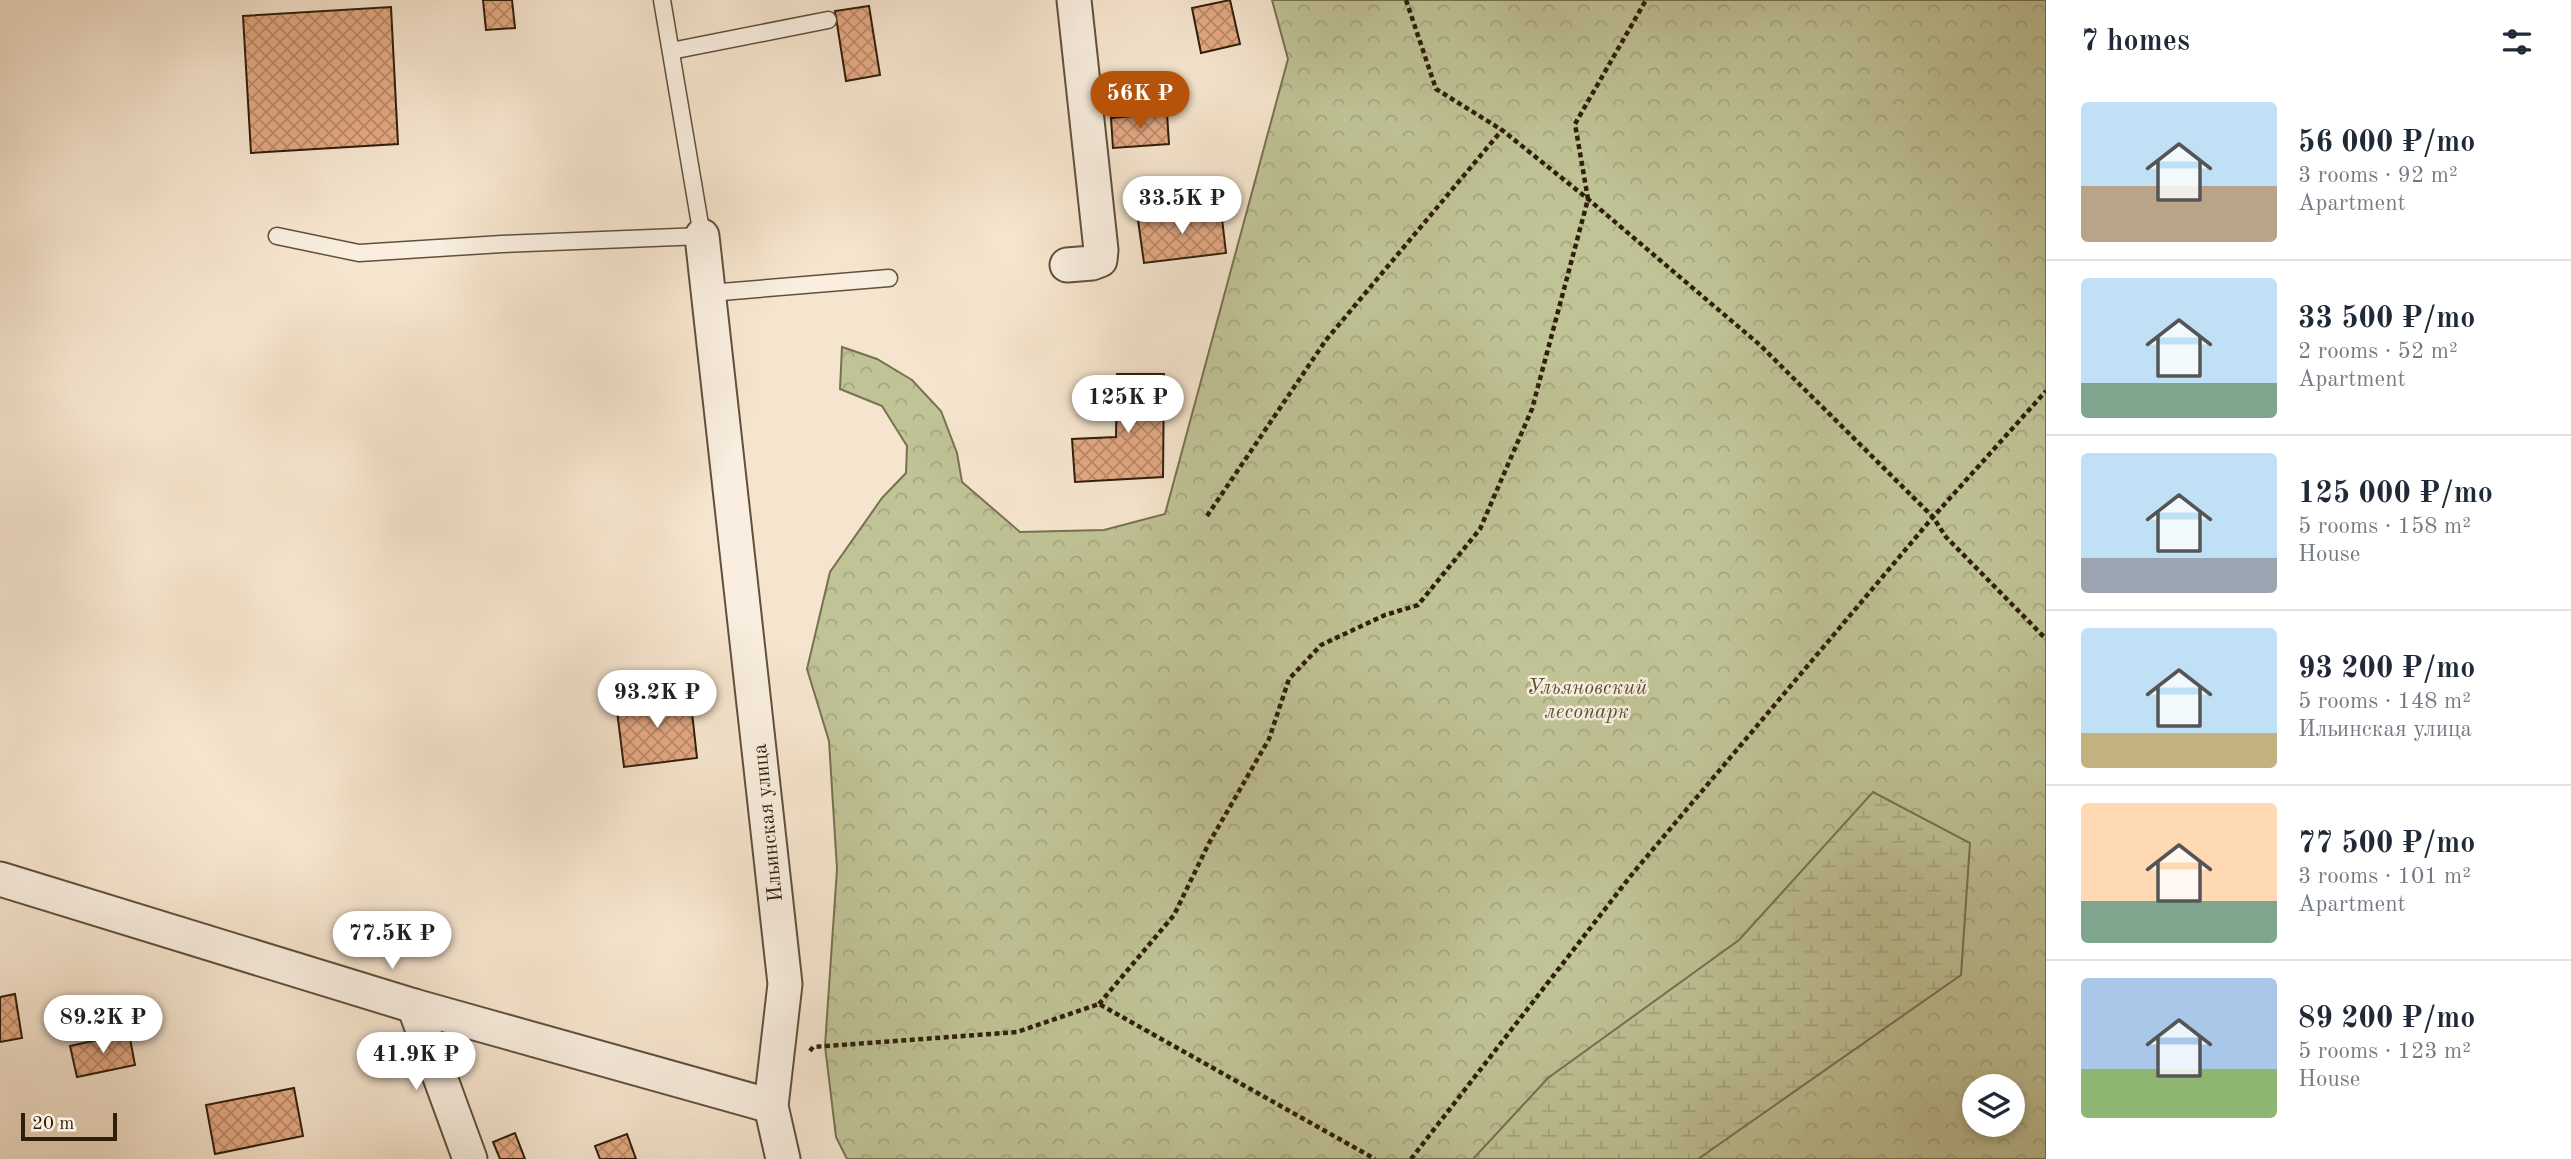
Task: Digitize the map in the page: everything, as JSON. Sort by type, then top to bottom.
[{"type":"street","points":[[1067,265],[1100,260],[1101,250],[1074,0]]},
{"type":"street","name":"Ильинская улица","points":[[702,236],[785,984],[771,1106],[783,1159]]},
{"type":"street","points":[[0,879],[414,1006],[771,1106]]},
{"type":"street","points":[[414,1006],[470,1159]]},
{"type":"lane","points":[[277,236],[359,253],[702,236],[662,0]]},
{"type":"lane","points":[[671,51],[828,20]]},
{"type":"lane","points":[[709,293],[889,278]]},
{"type":"path","points":[[1406,0],[1436,89],[1502,130],[1760,345],[1933,517],[1946,537],[2046,639]]},
{"type":"path","points":[[806,1057],[813,1047],[1017,1032],[1099,1004],[1174,915],[1209,843],[1269,739],[1289,679],[1321,645],[1385,615],[1418,605],[1480,528],[1532,409],[1588,199],[1575,124],[1646,0]]},
{"type":"path","points":[[1207,516],[1326,340],[1502,130]]},
{"type":"path","points":[[1411,1159],[1633,873],[1933,517],[2046,391]]},
{"type":"path","points":[[1099,1004],[1375,1159]]},
{"type":"green space","name":"Ульяновский лесопарк","points":[[1272,0],[2046,0],[2046,1159],[847,1159],[836,1137],[825,1046],[837,869],[829,741],[807,669],[830,572],[882,498],[906,473],[907,446],[882,406],[840,389],[842,347],[877,359],[912,380],[941,411],[957,453],[962,482],[1020,532],[1104,530],[1165,514],[1288,59]]},
{"type":"green space","points":[[1873,792],[1970,843],[1961,975],[1698,1159],[1473,1159],[1548,1078],[1739,940]]},
{"type":"building","points":[[483,0],[512,0],[515,28],[486,30]]},
{"type":"building","points":[[1230,0],[1240,44],[1201,53],[1192,8]]},
{"type":"building","points":[[869,6],[880,75],[846,81],[835,11]]},
{"type":"building","points":[[391,7],[398,144],[251,153],[243,16]]},
{"type":"building","points":[[1167,113],[1169,144],[1113,148],[1111,118]]},
{"type":"building","points":[[1221,210],[1226,253],[1144,263],[1138,220]]},
{"type":"building","points":[[1117,374],[1164,374],[1163,477],[1075,482],[1072,439],[1116,437]]},
{"type":"building","points":[[690,694],[697,758],[624,767],[616,703]]},
{"type":"building","points":[[15,994],[22,1038],[0,1042],[0,997]]},
{"type":"building","points":[[129,1033],[135,1065],[77,1077],[70,1046]]},
{"type":"building","points":[[294,1088],[303,1136],[215,1154],[206,1105]]},
{"type":"building","points":[[515,1133],[525,1159],[500,1159],[493,1142]]},
{"type":"building","points":[[627,1134],[636,1159],[600,1159],[595,1146]]}]
